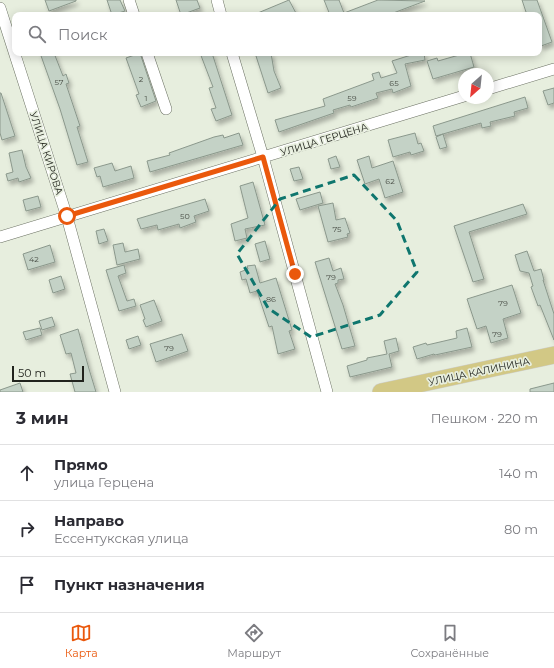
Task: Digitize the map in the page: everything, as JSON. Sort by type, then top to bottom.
[{"type":"main road","name":"УЛИЦА КАЛИНИНА","points":[[381,392],[554,355]]},
{"type":"street","points":[[129,0],[133,12]]},
{"type":"street","points":[[217,0],[220,12]]},
{"type":"street","name":"УЛИЦА КИРОВА","points":[[0,8],[12,45]]},
{"type":"street","name":"УЛИЦА КИРОВА","points":[[15,56],[67,216],[115,392]]},
{"type":"street","points":[[148,56],[166,109]]},
{"type":"street","points":[[233,56],[263,157],[327,392]]},
{"type":"street","points":[[494,87],[554,69]]},
{"type":"street","name":"УЛИЦА ГЕРЦЕНА","points":[[0,237],[458,98]]},
{"type":"highlighted area","points":[[354,175],[397,221],[417,272],[380,315],[311,337],[268,308],[237,254],[280,199]]},
{"type":"building","points":[[45,0],[76,0],[76,1],[49,11]]},
{"type":"building","points":[[107,0],[120,0],[125,11],[111,12]]},
{"type":"building","points":[[176,0],[197,0],[200,8],[189,12],[180,12]]},
{"type":"building","points":[[289,0],[295,12],[260,12]]},
{"type":"building","points":[[324,0],[339,0],[344,12],[329,12]]},
{"type":"building","points":[[378,0],[425,1],[396,12],[347,12]]},
{"type":"building","points":[[522,0],[537,0],[541,12],[526,12]]},
{"type":"building","points":[[542,14],[552,42],[542,46]]},
{"type":"building","points":[[41,56],[55,56],[63,76],[66,74],[69,83],[66,84],[80,126],[77,127],[88,162],[77,165],[60,109]]},
{"type":"building","points":[[132,56],[141,56],[156,101],[141,107],[136,95],[139,94],[126,58]]},
{"type":"building","points":[[201,56],[213,56],[232,115],[216,121],[211,109],[216,108],[209,88],[213,87]]},
{"type":"building","points":[[256,56],[272,56],[274,71],[281,88],[268,93]]},
{"type":"building","points":[[408,56],[424,56],[425,60],[405,64],[411,86],[393,93],[392,89],[376,93],[378,98],[351,107],[350,105],[333,110],[334,113],[279,132],[275,120],[325,106],[323,99],[374,80],[372,74],[379,72],[381,78],[397,73],[392,61]]},
{"type":"building","points":[[456,56],[471,56],[474,67],[458,68],[458,72],[433,79],[427,61],[437,58],[438,61]]},
{"type":"building","points":[[554,88],[554,103],[548,105],[543,91]]},
{"type":"building","points":[[0,93],[15,136],[2,140],[0,133]]},
{"type":"building","points":[[525,97],[528,108],[514,112],[515,116],[490,122],[491,126],[482,128],[481,123],[436,136],[433,126]]},
{"type":"building","points":[[239,133],[243,145],[150,172],[147,161],[170,155],[169,153],[214,137],[223,135],[224,138]]},
{"type":"building","points":[[415,133],[418,144],[421,143],[424,151],[411,155],[410,152],[393,157],[388,140]]},
{"type":"building","points":[[443,134],[447,147],[440,149],[436,137]]},
{"type":"building","points":[[22,150],[26,167],[31,178],[19,182],[18,178],[8,181],[6,174],[13,172],[9,153]]},
{"type":"building","points":[[336,156],[340,167],[331,169],[328,159]]},
{"type":"building","points":[[369,156],[372,168],[393,161],[403,192],[385,198],[379,179],[365,184],[357,160]]},
{"type":"building","points":[[112,163],[115,171],[131,166],[134,178],[103,187],[100,176],[97,177],[94,168]]},
{"type":"building","points":[[299,167],[303,179],[294,181],[290,169]]},
{"type":"building","points":[[253,182],[265,225],[245,229],[247,238],[235,241],[231,224],[248,218],[240,186]]},
{"type":"building","points":[[320,192],[323,203],[300,210],[296,199]]},
{"type":"building","points":[[38,196],[41,207],[26,211],[23,200]]},
{"type":"building","points":[[205,199],[209,211],[194,216],[196,222],[180,228],[179,224],[158,230],[157,225],[141,229],[137,219]]},
{"type":"building","points":[[333,203],[336,220],[345,218],[350,233],[347,234],[348,237],[328,242],[318,206]]},
{"type":"building","points":[[523,204],[527,214],[469,232],[484,279],[473,282],[454,226]]},
{"type":"building","points":[[104,229],[108,241],[99,244],[96,231]]},
{"type":"building","points":[[265,241],[270,259],[260,262],[255,244]]},
{"type":"building","points":[[123,243],[125,252],[138,249],[140,259],[117,265],[113,245]]},
{"type":"building","points":[[50,245],[55,262],[28,270],[23,254]]},
{"type":"building","points":[[527,251],[534,271],[541,269],[554,314],[554,340],[540,305],[538,306],[531,287],[533,286],[529,273],[520,271],[515,255]]},
{"type":"building","points":[[329,258],[333,271],[341,268],[344,279],[338,280],[338,283],[335,284],[355,346],[342,349],[315,262]]},
{"type":"building","points":[[124,265],[126,273],[118,276],[127,301],[134,299],[136,306],[119,311],[106,270]]},
{"type":"building","points":[[255,265],[260,283],[276,278],[292,330],[289,331],[295,349],[278,354],[272,326],[269,327],[257,291],[250,293],[246,279],[242,280],[240,272],[248,269],[247,266]]},
{"type":"building","points":[[61,276],[65,289],[53,293],[49,280]]},
{"type":"building","points":[[512,285],[521,313],[503,319],[508,338],[491,343],[486,326],[477,329],[467,299]]},
{"type":"building","points":[[154,300],[162,321],[146,327],[140,305]]},
{"type":"building","points":[[52,317],[55,326],[42,330],[39,321]]},
{"type":"building","points":[[40,328],[42,335],[26,340],[23,332]]},
{"type":"building","points":[[467,328],[472,347],[434,354],[417,359],[413,347],[426,343],[427,345],[457,338],[456,331]]},
{"type":"building","points":[[78,329],[96,392],[75,392],[70,374],[76,373],[71,353],[66,354],[60,335]]},
{"type":"building","points":[[182,334],[188,351],[156,362],[150,344]]},
{"type":"building","points":[[138,336],[141,345],[129,349],[126,340]]},
{"type":"building","points":[[396,338],[399,351],[389,354],[392,367],[350,377],[347,366],[367,360],[367,358],[387,354],[384,341]]},
{"type":"building","points":[[20,383],[23,392],[0,392],[0,390]]},
{"type":"building","points":[[554,383],[554,392],[530,392],[530,389]]},
{"type":"route","points":[[67,216],[263,157],[295,274]]}]
